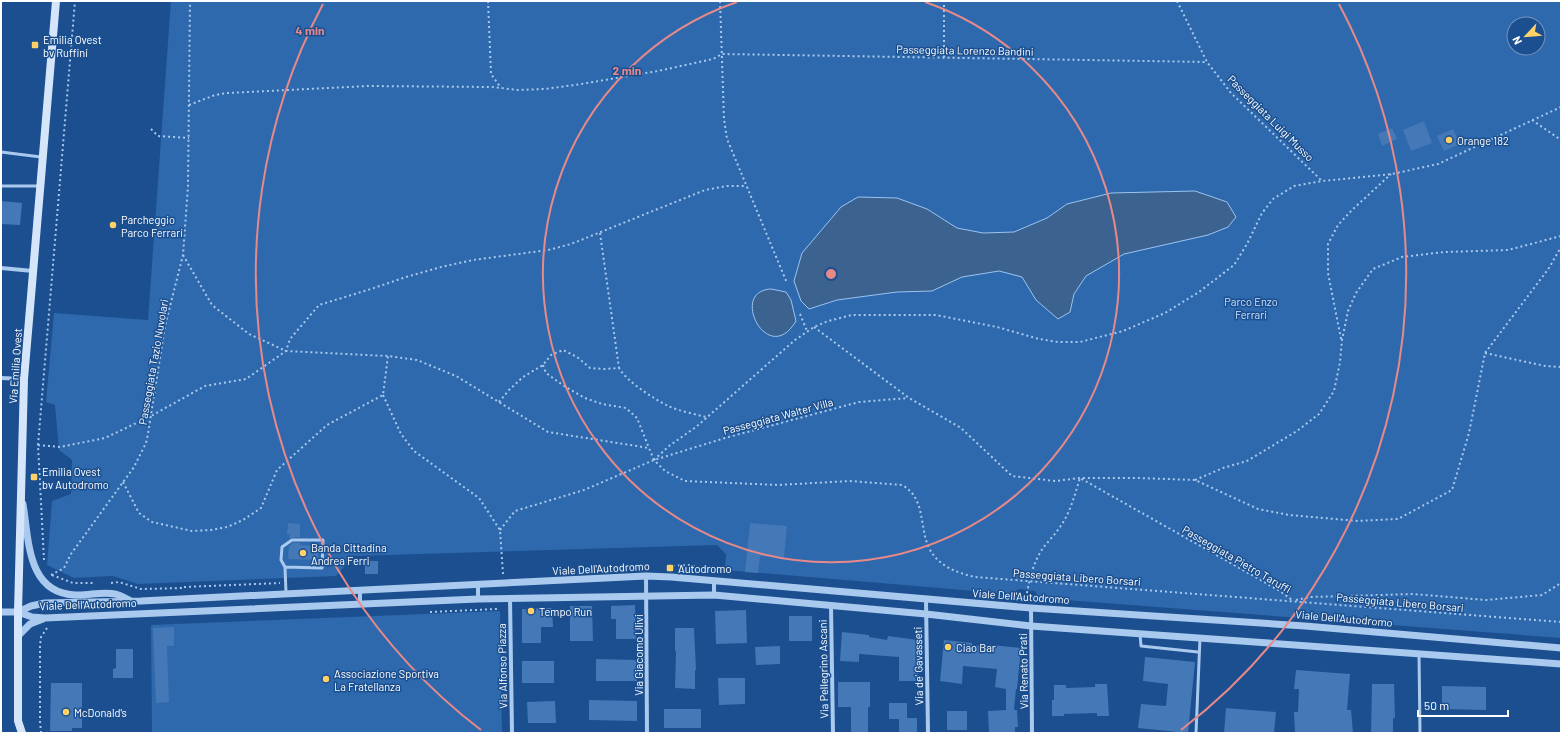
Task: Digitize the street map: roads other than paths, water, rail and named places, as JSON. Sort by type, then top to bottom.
[{"type":"main road","name":"Via Emilia Ovest","points":[[22,733],[18,721],[18,612],[24,380],[56,1]]},
{"type":"street","points":[[1,268],[34,271]]},
{"type":"street","points":[[1,378],[24,380]]},
{"type":"street","points":[[21,487],[31,559],[42,580],[52,589],[63,594],[115,594],[131,600]]},
{"type":"street","name":"Viale Dell'Autodromo","points":[[18,612],[45,602],[184,598],[646,576],[714,580],[926,600],[1306,626],[1561,648]]},
{"type":"street","name":"Via Giacomo Ulivi","points":[[646,576],[647,733]]},
{"type":"street","points":[[714,580],[714,595]]},
{"type":"street","points":[[478,584],[478,599]]},
{"type":"street","points":[[360,590],[360,604]]},
{"type":"street","name":"Viale Dell'Autodromo","points":[[18,612],[32,617],[45,618],[478,599],[714,595],[926,614],[1031,626],[1561,664]]},
{"type":"street","name":"Via Alfonso Piazza","points":[[510,598],[512,733]]},
{"type":"street","name":"Via de’ Gavasseti","points":[[926,600],[928,733]]},
{"type":"street","name":"Via Pellegrino Ascani","points":[[831,606],[832,733]]},
{"type":"street","name":"Via Renato Prati","points":[[1028,608],[1031,626],[1032,733]]},
{"type":"street","points":[[1,612],[18,612]]},
{"type":"street","points":[[18,635],[30,624],[45,618]]},
{"type":"street","points":[[17,733],[18,721]]},
{"type":"lane","points":[[1,152],[43,158]]},
{"type":"lane","points":[[1,186],[40,186]]},
{"type":"lane","points":[[285,567],[322,568],[323,540],[292,540],[282,547],[281,560],[285,567],[286,593]]},
{"type":"lane","points":[[1140,633],[1141,646],[1198,652]]},
{"type":"lane","points":[[1196,733],[1198,652],[1200,638]]},
{"type":"lane","points":[[1419,654],[1420,733]]},
{"type":"place","name":"Emilia Ovest bv Ruffini","points":[[35,45]]},
{"type":"place","name":"Orange 182","points":[[1449,140]]},
{"type":"place","name":"Parcheggio Parco Ferrari","points":[[113,225]]},
{"type":"place","name":"Emilia Ovest bv Autodromo","points":[[34,477]]},
{"type":"place","name":"Banda Cittadina Andrea Ferri","points":[[303,553]]},
{"type":"place","name":"Autodromo","points":[[670,568]]},
{"type":"place","name":"Tempo Run","points":[[531,611]]},
{"type":"place","name":"Ciao Bar","points":[[948,647]]},
{"type":"place","name":"Associazione Sportiva La Fratellanza","points":[[326,679]]},
{"type":"place","name":"McDonald's","points":[[66,712]]},
{"type":"park label","name":"Parco Enzo Ferrari","points":[[1251,307]]}]
